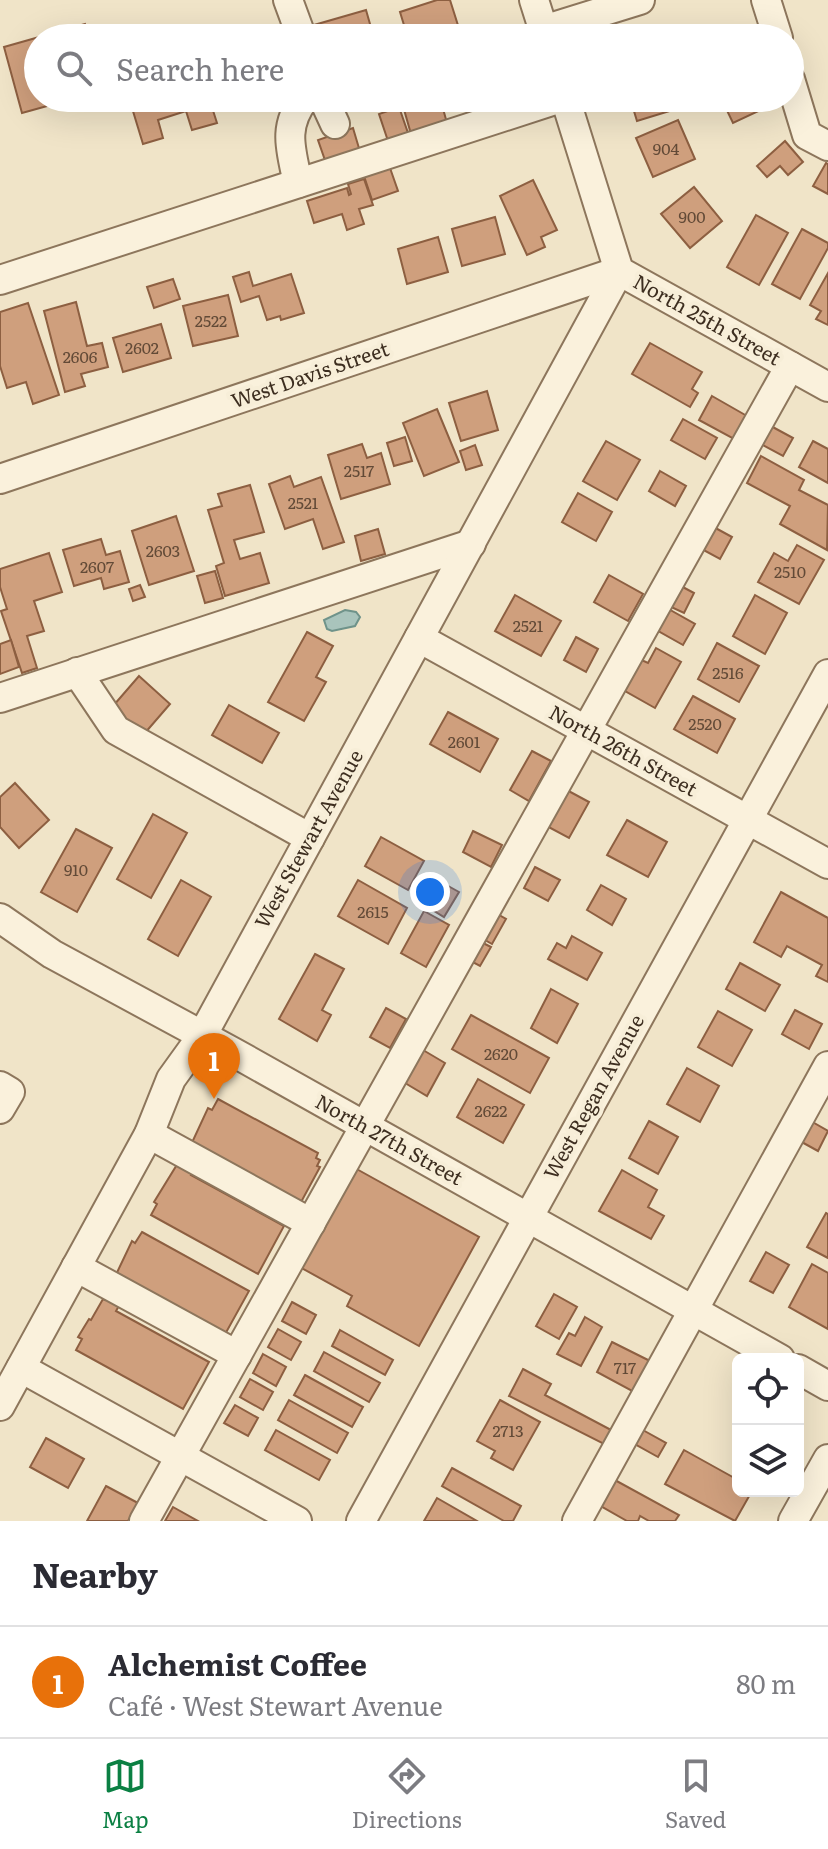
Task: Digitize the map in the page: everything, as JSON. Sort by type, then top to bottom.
[{"type":"street","points":[[288,0],[297,24]]},
{"type":"street","points":[[534,0],[542,24]]},
{"type":"street","points":[[573,24],[640,0]]},
{"type":"street","points":[[766,0],[774,24]]},
{"type":"street","points":[[296,112],[288,138],[298,183]]},
{"type":"street","points":[[329,112],[335,124]]},
{"type":"street","points":[[0,280],[519,112]]},
{"type":"street","name":"North 25th Street","points":[[568,112],[619,271],[828,387]]},
{"type":"street","points":[[800,112],[807,135],[828,146]]},
{"type":"street","name":"West Davis Street","points":[[0,479],[619,271]]},
{"type":"street","name":"West Stewart Avenue","points":[[0,1406],[149,1134],[171,1079],[202,1036],[619,271]]},
{"type":"street","points":[[144,1521],[790,366]]},
{"type":"street","points":[[0,698],[471,544]]},
{"type":"street","name":"North 26th Street","points":[[419,638],[828,864]]},
{"type":"street","points":[[77,672],[116,730],[310,838]]},
{"type":"street","name":"West Regan Avenue","points":[[361,1521],[828,674]]},
{"type":"street","name":"North 27th Street","points":[[0,918],[52,954],[769,1353]]},
{"type":"street","points":[[577,1521],[828,1066]]},
{"type":"street","points":[[0,1086],[10,1092],[0,1109]]},
{"type":"street","points":[[149,1134],[311,1223]]},
{"type":"street","points":[[76,1267],[237,1355]]},
{"type":"street","points":[[21,1368],[297,1521]]},
{"type":"street","points":[[804,1372],[828,1386]]},
{"type":"street","points":[[793,1521],[828,1459]]},
{"type":"water","points":[[345,610],[356,612],[360,617],[355,626],[332,631],[327,629],[324,620]]},
{"type":"building","points":[[437,0],[450,0],[458,24],[404,24],[400,12]]},
{"type":"building","points":[[366,10],[370,24],[317,24]]},
{"type":"building","points":[[24,41],[26,112],[22,113],[4,47]]},
{"type":"building","points":[[133,112],[183,112],[158,120],[163,138],[143,144]]},
{"type":"building","points":[[186,112],[213,112],[217,123],[192,130]]},
{"type":"building","points":[[401,112],[408,133],[388,141],[379,114]]},
{"type":"building","points":[[405,112],[444,112],[447,123],[411,134]]},
{"type":"building","points":[[634,112],[666,112],[637,121]]},
{"type":"building","points":[[728,112],[756,112],[733,123]]},
{"type":"building","points":[[678,120],[695,159],[653,177],[636,138]]},
{"type":"building","points":[[353,128],[361,155],[327,166],[318,140]]},
{"type":"building","points":[[785,141],[803,162],[788,175],[780,166],[767,177],[757,166]]},
{"type":"building","points":[[828,164],[828,194],[813,186]]},
{"type":"building","points":[[390,168],[398,191],[372,200],[364,176]]},
{"type":"building","points":[[364,179],[373,205],[359,209],[364,224],[347,230],[342,214],[314,223],[307,201],[347,188],[349,195],[348,184]]},
{"type":"building","points":[[533,180],[557,230],[541,237],[545,247],[527,255],[500,196]]},
{"type":"building","points":[[694,187],[722,221],[690,248],[661,214]]},
{"type":"building","points":[[756,215],[788,233],[759,285],[727,267]]},
{"type":"building","points":[[495,217],[505,254],[462,266],[452,229]]},
{"type":"building","points":[[802,229],[828,243],[828,248],[800,299],[772,284]]},
{"type":"building","points":[[438,237],[448,272],[407,284],[398,249]]},
{"type":"building","points":[[249,272],[253,286],[291,274],[304,313],[281,320],[280,316],[267,320],[259,296],[241,302],[233,277]]},
{"type":"building","points":[[828,273],[828,325],[816,319],[821,311],[810,305]]},
{"type":"building","points":[[173,279],[180,299],[154,308],[147,287]]},
{"type":"building","points":[[228,295],[238,336],[193,346],[183,306]]},
{"type":"building","points":[[76,302],[87,346],[102,343],[108,367],[81,374],[85,386],[65,392],[44,311]]},
{"type":"building","points":[[28,303],[59,395],[33,404],[26,382],[7,388],[0,366],[0,312]]},
{"type":"building","points":[[161,324],[171,358],[123,372],[113,338]]},
{"type":"building","points":[[650,343],[702,372],[692,389],[698,393],[690,407],[632,374]]},
{"type":"building","points":[[487,391],[498,430],[461,441],[449,403]]},
{"type":"building","points":[[712,396],[747,416],[734,439],[699,420]]},
{"type":"building","points":[[437,409],[459,462],[424,476],[403,423]]},
{"type":"building","points":[[683,419],[717,438],[705,459],[671,440]]},
{"type":"building","points":[[769,425],[793,438],[783,456],[759,443]]},
{"type":"building","points":[[405,437],[412,461],[394,466],[387,443]]},
{"type":"building","points":[[606,441],[640,460],[617,500],[583,481]]},
{"type":"building","points":[[813,441],[828,449],[828,483],[799,467]]},
{"type":"building","points":[[362,444],[367,458],[381,453],[390,484],[341,499],[328,455]]},
{"type":"building","points":[[475,445],[482,465],[466,470],[460,451]]},
{"type":"building","points":[[761,456],[804,480],[799,490],[828,505],[827,550],[780,524],[790,506],[747,483]]},
{"type":"building","points":[[660,471],[686,486],[675,506],[649,491]]},
{"type":"building","points":[[290,476],[294,487],[321,477],[344,542],[323,549],[313,519],[285,529],[269,484]]},
{"type":"building","points":[[250,485],[264,532],[234,540],[240,559],[260,553],[269,583],[225,596],[216,566],[224,563],[208,510],[222,506],[218,494]]},
{"type":"building","points":[[578,493],[612,512],[596,541],[562,522]]},
{"type":"building","points":[[176,516],[194,571],[149,585],[132,531]]},
{"type":"building","points":[[710,525],[732,537],[720,559],[698,547]]},
{"type":"building","points":[[378,529],[385,554],[361,561],[355,536]]},
{"type":"building","points":[[101,539],[106,555],[120,551],[129,582],[104,589],[101,578],[74,586],[63,550]]},
{"type":"building","points":[[797,545],[824,560],[799,604],[758,582],[774,553],[788,561]]},
{"type":"building","points":[[49,553],[62,592],[34,601],[44,631],[27,636],[37,668],[22,673],[1,611],[7,609],[0,587],[0,569]]},
{"type":"building","points":[[215,571],[223,598],[205,603],[197,576]]},
{"type":"building","points":[[609,575],[643,594],[628,621],[594,602]]},
{"type":"building","points":[[140,585],[145,597],[133,601],[129,589]]},
{"type":"building","points":[[679,585],[694,593],[684,613],[669,606]]},
{"type":"building","points":[[515,595],[561,621],[541,656],[495,631]]},
{"type":"building","points":[[755,595],[787,613],[765,654],[733,636]]},
{"type":"building","points":[[665,607],[695,624],[683,645],[653,628]]},
{"type":"building","points":[[307,632],[333,646],[316,677],[326,682],[304,721],[268,702]]},
{"type":"building","points":[[576,637],[598,649],[586,672],[564,660]]},
{"type":"building","points":[[11,640],[19,667],[0,674],[0,644]]},
{"type":"building","points":[[717,643],[759,666],[739,702],[698,679]]},
{"type":"building","points":[[656,648],[681,662],[655,708],[618,687],[635,657],[648,663]]},
{"type":"building","points":[[139,676],[170,704],[138,741],[107,713]]},
{"type":"building","points":[[693,696],[735,719],[717,753],[674,729]]},
{"type":"building","points":[[229,705],[279,733],[262,763],[212,735]]},
{"type":"building","points":[[448,712],[498,739],[480,772],[430,744]]},
{"type":"building","points":[[532,751],[551,761],[529,801],[510,790]]},
{"type":"building","points":[[15,783],[49,820],[19,848],[0,827],[0,797]]},
{"type":"building","points":[[563,788],[589,802],[569,838],[543,824]]},
{"type":"building","points":[[153,814],[187,833],[151,898],[117,879]]},
{"type":"building","points":[[627,820],[667,842],[648,877],[607,855]]},
{"type":"building","points":[[76,829],[112,848],[77,912],[41,892]]},
{"type":"building","points":[[473,831],[502,845],[491,867],[463,852]]},
{"type":"building","points":[[381,837],[424,861],[408,890],[365,866]]},
{"type":"building","points":[[535,867],[560,880],[548,901],[524,888]]},
{"type":"building","points":[[181,880],[211,897],[178,956],[148,939]]},
{"type":"building","points":[[358,880],[407,908],[388,944],[338,916]]},
{"type":"building","points":[[441,882],[459,892],[444,917],[426,906]]},
{"type":"building","points":[[601,885],[626,899],[612,925],[587,910]]},
{"type":"building","points":[[781,892],[828,918],[828,982],[816,976],[822,965],[787,946],[781,957],[754,942]]},
{"type":"building","points":[[424,911],[449,925],[426,967],[401,953]]},
{"type":"building","points":[[492,911],[506,919],[492,944],[478,936]]},
{"type":"building","points":[[572,936],[602,953],[587,980],[548,959],[557,943],[566,948]]},
{"type":"building","points":[[477,940],[491,947],[480,966],[467,959]]},
{"type":"building","points":[[315,954],[344,969],[322,1010],[331,1015],[317,1041],[279,1019]]},
{"type":"building","points":[[740,963],[780,985],[765,1011],[726,989]]},
{"type":"building","points":[[551,989],[578,1004],[557,1043],[531,1028]]},
{"type":"building","points":[[386,1008],[406,1019],[390,1048],[370,1037]]},
{"type":"building","points":[[795,1010],[822,1024],[809,1049],[782,1034]]},
{"type":"building","points":[[718,1011],[752,1030],[732,1066],[698,1047]]},
{"type":"building","points":[[471,1015],[549,1058],[530,1093],[452,1049]]},
{"type":"building","points":[[423,1050],[445,1063],[427,1096],[405,1083]]},
{"type":"building","points":[[687,1068],[719,1086],[700,1122],[667,1104]]},
{"type":"building","points":[[478,1079],[524,1105],[503,1143],[457,1117]]},
{"type":"building","points":[[218,1099],[318,1153],[316,1158],[320,1160],[317,1166],[320,1167],[300,1204],[189,1149],[208,1108],[212,1110]]},
{"type":"building","points":[[809,1120],[828,1131],[818,1151],[798,1140]]},
{"type":"building","points":[[649,1121],[678,1137],[658,1174],[629,1158]]},
{"type":"building","points":[[178,1163],[195,1168],[191,1175],[284,1226],[258,1274],[151,1215],[157,1204],[154,1202]]},
{"type":"building","points":[[353,1167],[479,1237],[419,1346],[347,1306],[352,1296],[298,1266]]},
{"type":"building","points":[[622,1170],[657,1190],[648,1207],[664,1216],[651,1239],[599,1211]]},
{"type":"building","points":[[828,1214],[828,1258],[807,1247]]},
{"type":"building","points":[[142,1232],[249,1291],[223,1338],[112,1283],[132,1241],[135,1243]]},
{"type":"building","points":[[766,1252],[789,1265],[773,1293],[750,1281]]},
{"type":"building","points":[[812,1264],[828,1273],[828,1329],[789,1307]]},
{"type":"building","points":[[554,1294],[577,1307],[559,1339],[536,1326]]},
{"type":"building","points":[[107,1297],[120,1304],[116,1311],[209,1362],[183,1409],[76,1350],[82,1339],[78,1337]]},
{"type":"building","points":[[292,1302],[316,1315],[306,1334],[282,1321]]},
{"type":"building","points":[[585,1317],[602,1327],[581,1366],[557,1354],[569,1333],[575,1336]]},
{"type":"building","points":[[278,1329],[301,1342],[291,1360],[268,1347]]},
{"type":"building","points":[[340,1330],[393,1360],[385,1375],[332,1346]]},
{"type":"building","points":[[612,1342],[654,1363],[634,1392],[597,1372]]},
{"type":"building","points":[[324,1352],[380,1383],[369,1402],[314,1371]]},
{"type":"building","points":[[263,1354],[286,1367],[276,1386],[253,1373]]},
{"type":"building","points":[[523,1369],[551,1384],[545,1395],[613,1431],[606,1445],[509,1396]]},
{"type":"building","points":[[305,1375],[363,1407],[352,1427],[294,1395]]},
{"type":"building","points":[[250,1379],[273,1392],[263,1410],[240,1397]]},
{"type":"building","points":[[289,1400],[348,1433],[337,1453],[278,1420]]},
{"type":"building","points":[[500,1400],[540,1422],[513,1470],[491,1458],[495,1451],[477,1441]]},
{"type":"building","points":[[235,1405],[258,1418],[248,1436],[224,1423]]},
{"type":"building","points":[[641,1429],[666,1443],[658,1457],[633,1443]]},
{"type":"building","points":[[276,1430],[330,1460],[319,1480],[265,1450]]},
{"type":"building","points":[[46,1438],[84,1459],[68,1488],[30,1467]]},
{"type":"building","points":[[684,1450],[732,1477],[732,1497],[749,1497],[735,1521],[665,1484]]},
{"type":"building","points":[[452,1468],[521,1506],[513,1521],[504,1521],[442,1486]]},
{"type":"building","points":[[613,1479],[679,1515],[675,1521],[649,1521],[640,1516],[638,1521],[627,1521],[599,1505]]},
{"type":"building","points":[[106,1486],[138,1503],[128,1521],[87,1521]]},
{"type":"building","points":[[437,1498],[477,1521],[424,1521]]},
{"type":"building","points":[[173,1507],[198,1521],[165,1521]]},
{"type":"place","name":"Alchemist Coffee","points":[[214,1099]]}]
